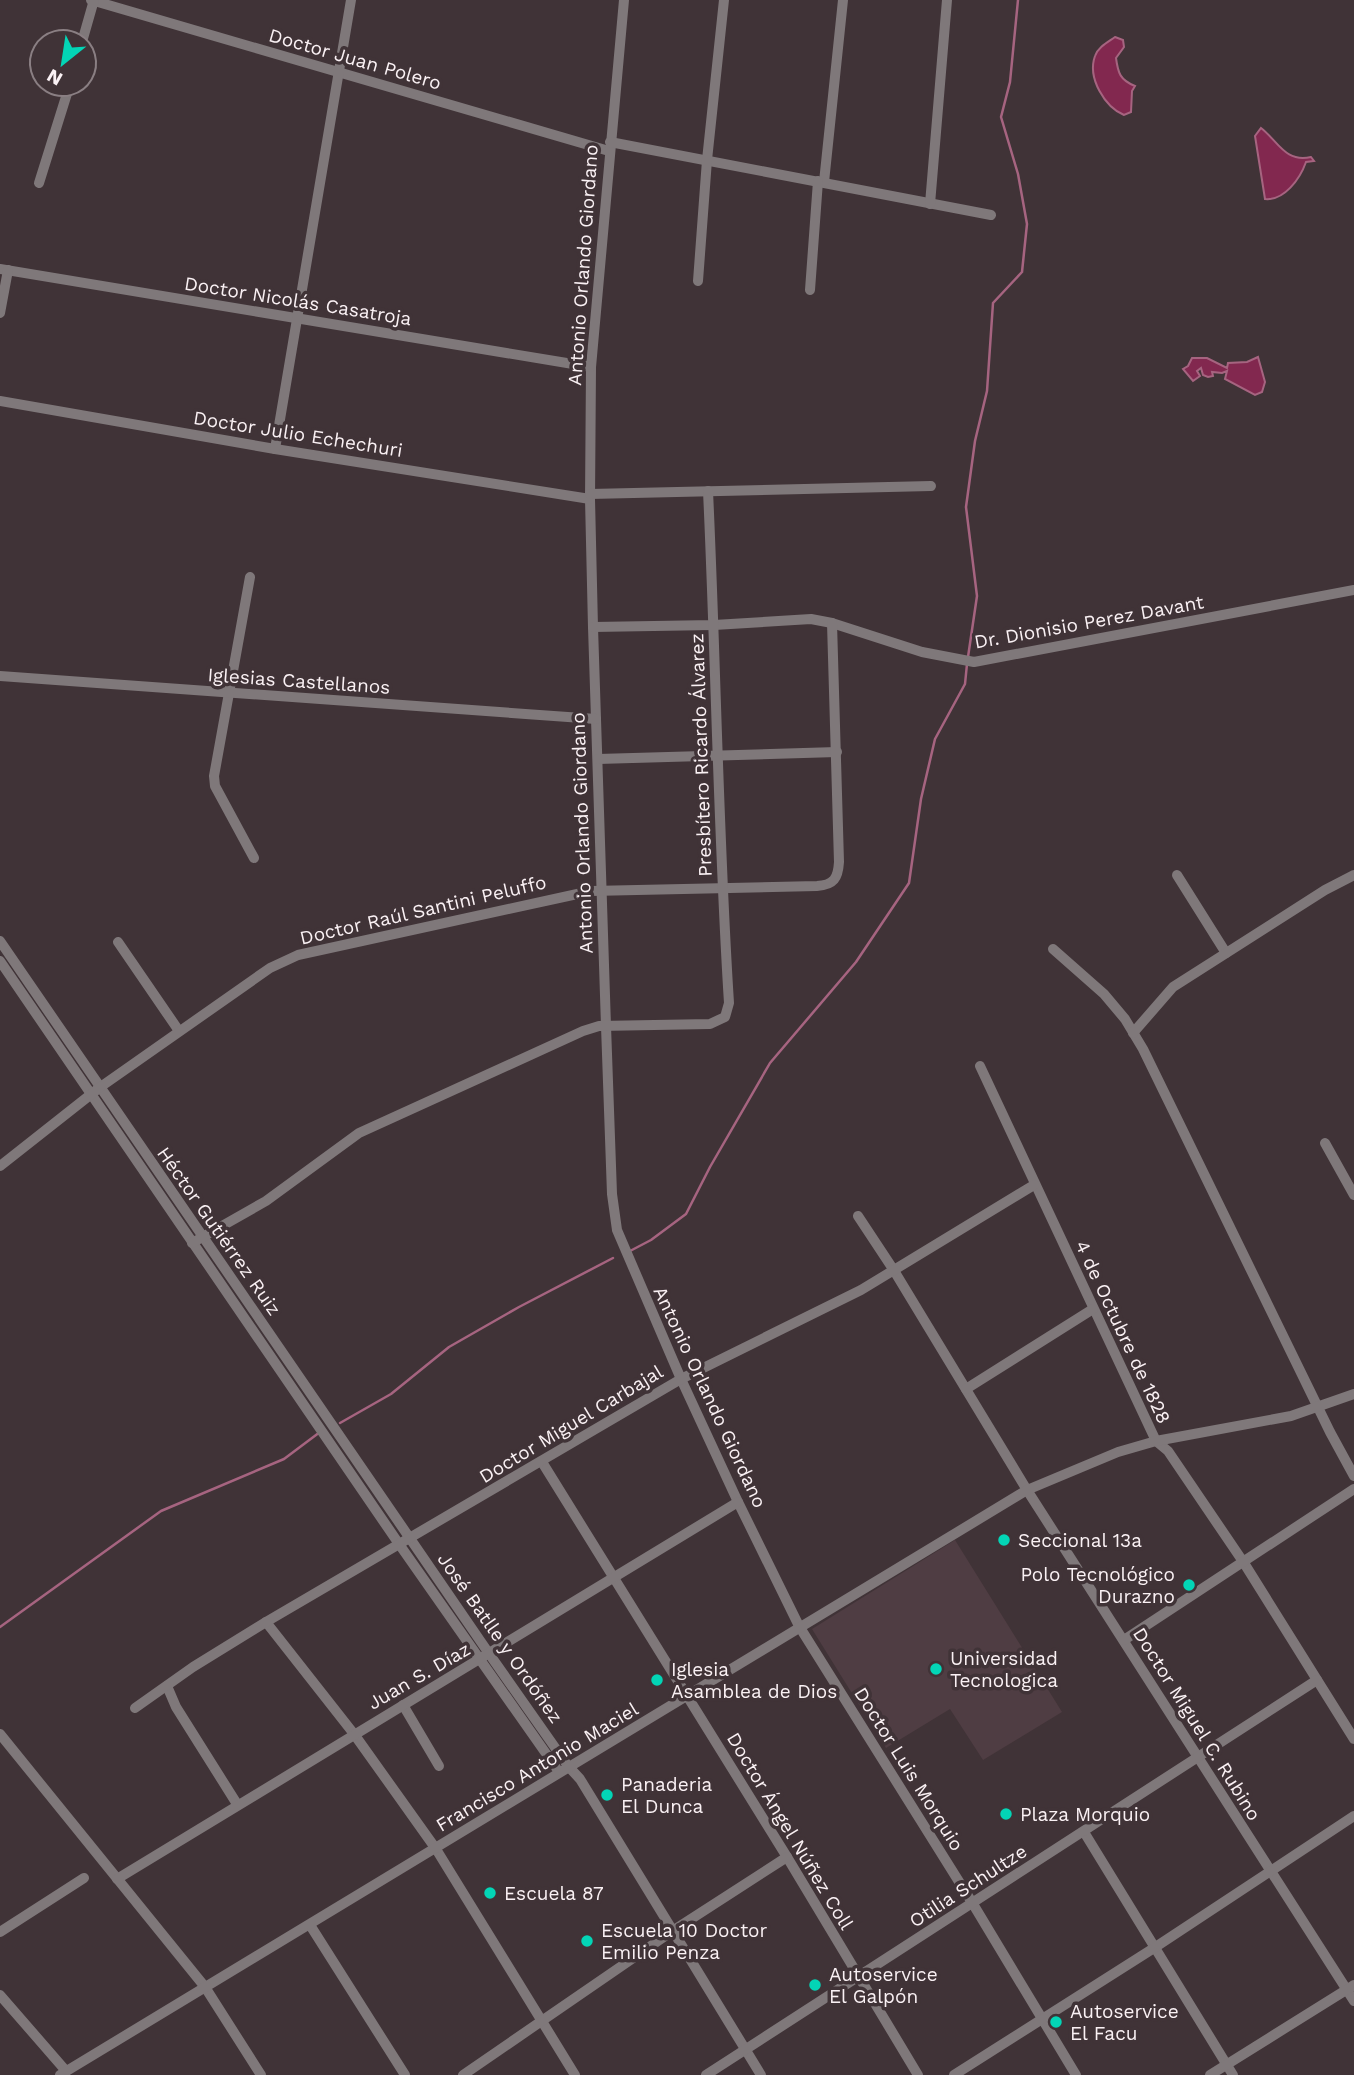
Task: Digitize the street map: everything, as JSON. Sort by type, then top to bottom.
[{"type":"street","points":[[86,28],[93,0]]},
{"type":"street","name":"Doctor Juan Polero","points":[[93,0],[339,73],[609,146],[707,160],[991,215]]},
{"type":"street","points":[[275,449],[351,0]]},
{"type":"street","name":"Antonio Orlando Giordano","points":[[624,0],[591,367],[593,627],[612,1194],[617,1230],[681,1379],[799,1626]]},
{"type":"street","points":[[698,281],[707,160],[724,0]]},
{"type":"street","points":[[810,290],[843,0]]},
{"type":"street","points":[[930,204],[947,0]]},
{"type":"street","points":[[39,183],[66,98]]},
{"type":"street","points":[[0,313],[4,269]]},
{"type":"street","name":"Doctor Nicolás Casatroja","points":[[4,269],[591,367]]},
{"type":"street","name":"Doctor Julio Echechuri","points":[[0,401],[275,449],[590,497],[708,491],[931,486]]},
{"type":"street","name":"Presbítero Ricardo Álvarez","points":[[606,1026],[710,1024],[725,1017],[729,1003],[722,888],[715,625],[708,491]]},
{"type":"street","points":[[250,577],[214,776],[215,786],[254,858]]},
{"type":"street","name":"Dr. Dionisio Perez Davant","points":[[593,627],[715,625],[811,619],[832,623],[922,652],[974,662],[1354,590]]},
{"type":"street","points":[[598,760],[837,752],[832,623]]},
{"type":"street","name":"Iglesias Castellanos","points":[[0,676],[596,719]]},
{"type":"street","name":"Doctor Raúl Santini Peluffo","points":[[0,1166],[99,1088],[270,968],[298,955],[601,890],[825,886],[835,880],[839,862],[837,752]]},
{"type":"street","points":[[1177,875],[1226,953]]},
{"type":"street","points":[[1133,1032],[1173,987],[1325,890],[1354,876]]},
{"type":"street","name":"Héctor Gutiérrez Ruiz","points":[[0,941],[410,1540]]},
{"type":"street","points":[[118,942],[180,1031]]},
{"type":"street","points":[[1053,949],[1104,994],[1133,1032],[1354,1476]]},
{"type":"street","name":"Héctor Gutiérrez Ruiz","points":[[0,961],[399,1544]]},
{"type":"street","points":[[192,1243],[266,1201],[359,1133],[583,1031],[606,1026]]},
{"type":"street","name":"4 de Octubre de 1828","points":[[979,1066],[1156,1441],[1168,1451],[1244,1563],[1354,1739]]},
{"type":"street","points":[[1325,1143],[1354,1195]]},
{"type":"street","name":"Doctor Miguel Carbajal","points":[[135,1708],[193,1667],[265,1622],[410,1540],[681,1379],[861,1290],[1034,1185]]},
{"type":"street","name":"Doctor Miguel C. Rubino","points":[[858,1216],[1197,1758],[1350,1988],[1354,2001]]},
{"type":"street","points":[[966,1389],[1093,1309]]},
{"type":"street","name":"Francisco Antonio Maciel","points":[[69,2072],[799,1626],[1027,1490],[1118,1452],[1156,1441],[1291,1416],[1354,1394]]},
{"type":"street","name":"Doctor Ángel Núñez Coll","points":[[542,1462],[787,1857],[918,2075]]},
{"type":"street","points":[[1124,1640],[1354,1489]]},
{"type":"street","name":"Juan S. Díaz","points":[[117,1880],[237,1804],[490,1655],[738,1502]]},
{"type":"street","name":"José Batlle y Ordóñez","points":[[410,1540],[490,1655],[564,1769]]},
{"type":"street","name":"José Batlle y Ordóñez","points":[[399,1544],[564,1769],[587,1789],[761,2075]]},
{"type":"street","points":[[265,1622],[354,1734],[436,1849],[575,2075]]},
{"type":"street","name":"Doctor Luis Morquio","points":[[799,1626],[1076,2075]]},
{"type":"street","name":"Otilia Schultze","points":[[706,2075],[1317,1679]]},
{"type":"street","points":[[167,1686],[176,1707],[237,1804]]},
{"type":"street","points":[[403,1705],[439,1766]]},
{"type":"street","points":[[0,1734],[205,1987],[261,2075]]},
{"type":"street","points":[[954,2075],[1354,1816]]},
{"type":"street","points":[[1084,1832],[1233,2075]]},
{"type":"street","points":[[463,2075],[674,1930],[787,1857]]},
{"type":"street","points":[[0,1932],[84,1878]]},
{"type":"street","points":[[310,1925],[405,2075]]},
{"type":"street","points":[[1210,2075],[1350,1988]]},
{"type":"street","points":[[0,1996],[69,2072]]},
{"type":"shaded area","points":[[1115,37],[1123,40],[1124,47],[1116,58],[1119,72],[1126,81],[1135,86],[1132,91],[1131,112],[1124,115],[1104,99],[1093,73],[1096,53]]},
{"type":"shaded area","points":[[1261,128],[1288,154],[1302,158],[1311,157],[1314,161],[1306,162],[1290,188],[1272,199],[1265,199],[1255,136]]},
{"type":"shaded area","points":[[1258,357],[1265,382],[1262,392],[1255,395],[1225,379],[1227,371],[1212,372],[1213,376],[1208,377],[1203,375],[1201,368],[1197,371],[1200,376],[1193,381],[1183,369],[1192,358],[1207,358],[1227,368],[1228,363],[1247,362]]},
{"type":"shaded area","name":"Universidad Tecnologica","points":[[955,1540],[1062,1712],[983,1760],[950,1709],[886,1748],[812,1629]]},
{"type":"waterway","points":[[968,657],[977,596],[966,507],[975,441],[987,391],[993,303],[1022,272],[1027,224],[1018,174],[1001,117],[1010,82],[1018,0]]},
{"type":"waterway","points":[[630,1251],[651,1240],[686,1214],[770,1063],[856,962],[909,883],[921,799],[935,739],[965,684],[967,664]]},
{"type":"waterway","points":[[340,1423],[391,1394],[449,1347],[613,1258]]},
{"type":"waterway","points":[[0,1627],[161,1511],[284,1459],[320,1432]]},
{"type":"place","name":"Seccional 13a","points":[[1004,1540]]},
{"type":"place","name":"Polo Tecnológico Durazno","points":[[1189,1585]]},
{"type":"place","name":"Universidad Tecnologica","points":[[936,1669]]},
{"type":"place","name":"Iglesia Asamblea de Dios","points":[[657,1680]]},
{"type":"place","name":"Panaderia El Dunca","points":[[607,1795]]},
{"type":"place","name":"Plaza Morquio","points":[[1006,1814]]},
{"type":"place","name":"Escuela 87","points":[[490,1893]]},
{"type":"place","name":"Escuela 10 Doctor Emilio Penza","points":[[587,1941]]},
{"type":"place","name":"Autoservice El Galpón","points":[[815,1985]]},
{"type":"place","name":"Autoservice El Facu","points":[[1056,2022]]}]
